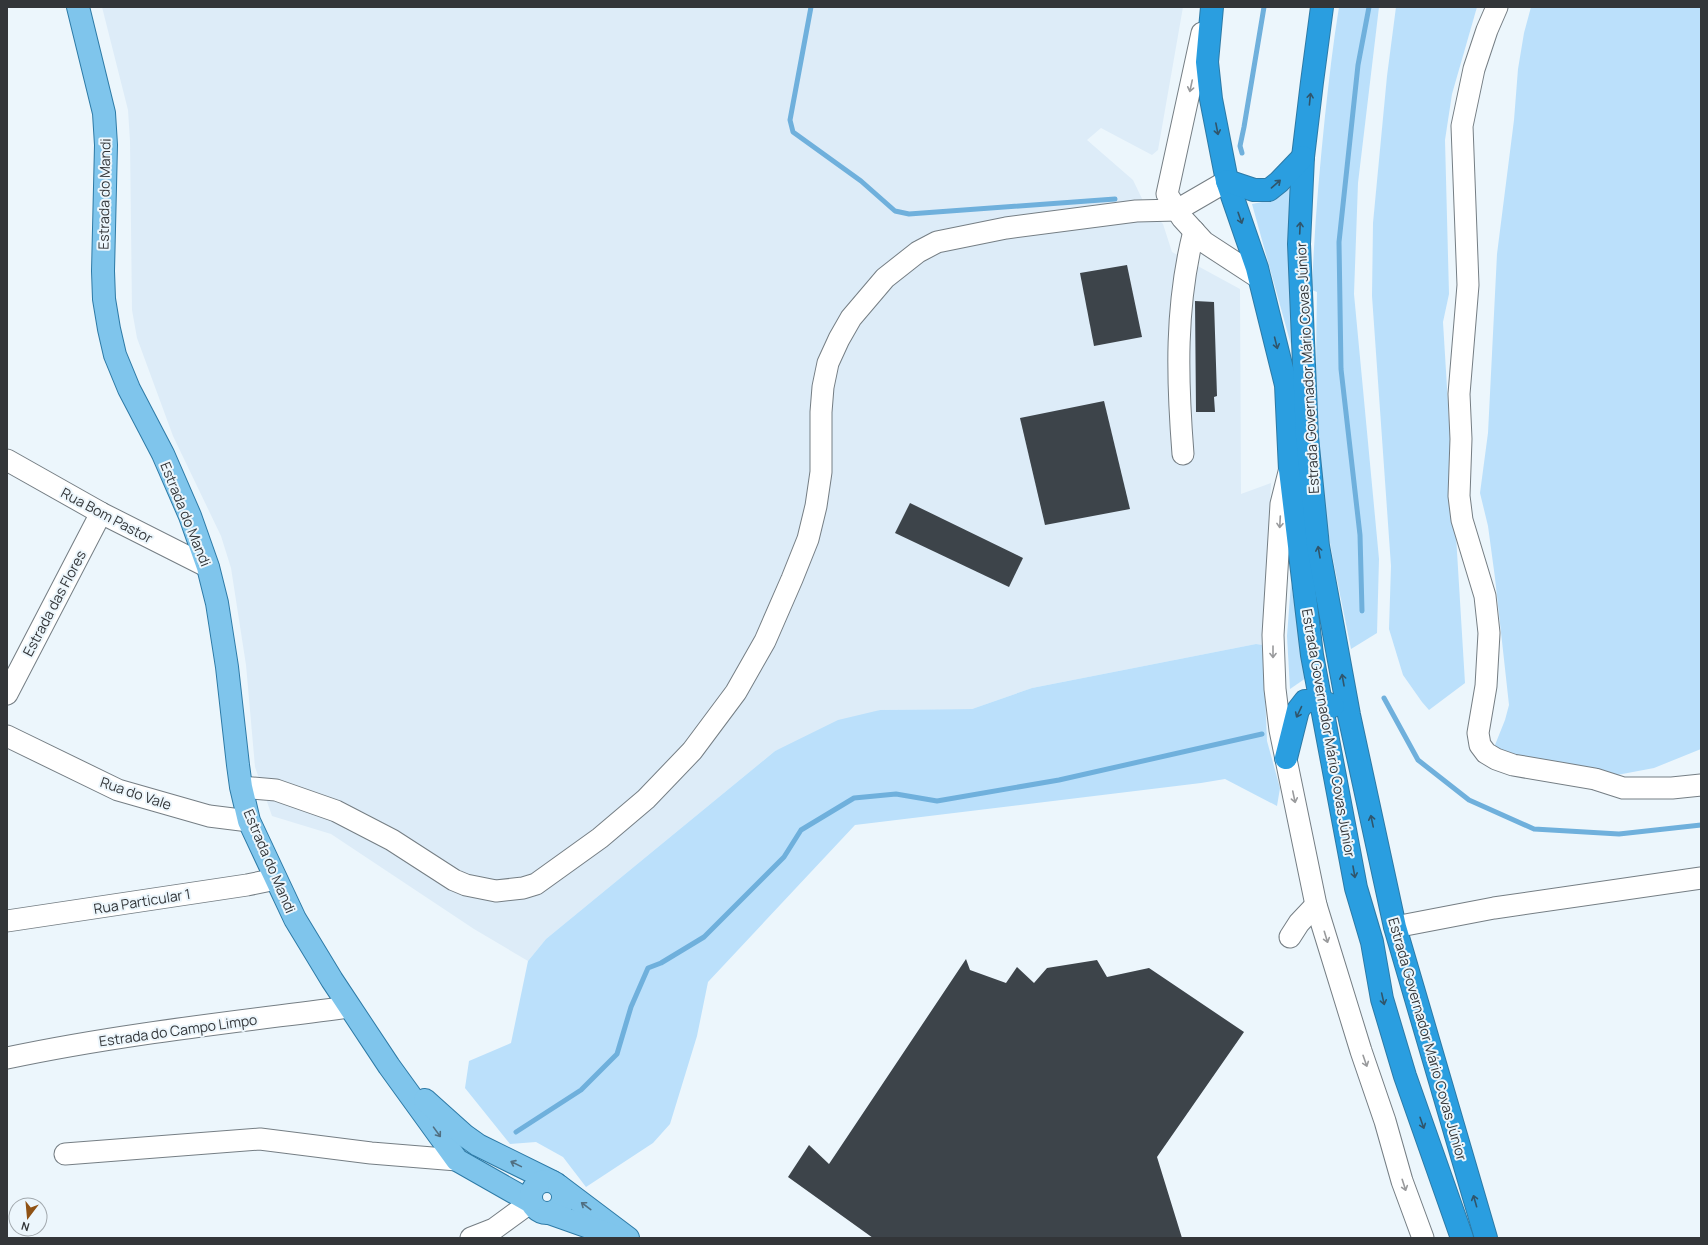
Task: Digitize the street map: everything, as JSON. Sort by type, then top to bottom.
[{"type":"highway","name":"Estrada Governador Mário Covas Júnior","points":[[1212,7],[1207,62],[1211,99],[1227,181],[1259,278],[1286,385],[1290,470],[1312,655],[1356,888],[1372,942],[1382,999],[1405,1076],[1462,1238]]},
{"type":"highway","name":"Estrada Governador Mário Covas Júnior","points":[[1322,7],[1304,157],[1299,244],[1308,437],[1318,546],[1354,739],[1395,927],[1486,1238]]},
{"type":"highway","points":[[1227,181],[1254,190],[1269,190],[1304,157]]},
{"type":"highway","points":[[1286,758],[1298,710],[1305,702],[1321,701],[1336,708],[1354,739]]},
{"type":"main road","name":"Estrada do Mandi","points":[[78,7],[104,113],[106,145],[103,271],[104,299],[111,336],[115,355],[129,389],[162,454],[190,516],[208,567],[217,603],[227,667],[241,787],[249,821],[295,919],[349,1007],[389,1066],[457,1160],[540,1207],[619,1238]]},
{"type":"main road","name":"Estrada do Mandi","points":[[389,1066],[464,1135],[496,1154],[555,1184],[628,1238]]},
{"type":"main road","points":[[540,1207],[558,1209],[563,1200],[563,1195],[555,1184]]},
{"type":"street","points":[[1208,7],[1167,194],[1177,210],[1204,242],[1259,278]]},
{"type":"street","points":[[1497,7],[1487,30],[1474,69],[1462,126],[1468,285],[1459,394],[1461,439],[1460,496],[1462,520],[1485,596],[1489,633],[1486,686],[1478,733],[1480,745],[1486,753],[1496,759],[1513,765],[1595,779],[1623,788],[1672,788],[1701,784]]},
{"type":"street","points":[[241,787],[276,790],[336,811],[392,840],[454,880],[466,885],[496,891],[523,888],[536,884],[600,838],[646,799],[692,751],[736,692],[765,641],[808,539],[816,506],[821,472],[821,412],[823,388],[828,363],[851,318],[884,278],[918,252],[944,240],[1030,224],[1136,212],[1177,210],[1227,181]]},
{"type":"street","points":[[1183,454],[1179,405],[1179,334],[1186,263],[1194,231]]},
{"type":"street","name":"Rua Bom Pastor","points":[[7,460],[101,513],[208,567]]},
{"type":"street","points":[[1290,470],[1281,504],[1273,635],[1275,689],[1280,730],[1316,905],[1361,1051],[1386,1121],[1402,1181],[1423,1238]]},
{"type":"street","name":"Estrada das Flores","points":[[7,694],[101,513]]},
{"type":"street","name":"Rua do Vale","points":[[7,736],[118,790],[209,816],[249,821]]},
{"type":"street","points":[[1395,927],[1494,908],[1701,878]]},
{"type":"street","name":"Rua Particular 1","points":[[7,921],[247,885],[276,879]]},
{"type":"street","points":[[1290,938],[1299,923],[1316,905]]},
{"type":"street","name":"Estrada do Campo Limpo","points":[[7,1058],[57,1047],[154,1032],[349,1007]]},
{"type":"street","points":[[65,1154],[260,1139],[371,1153],[457,1160]]},
{"type":"street","points":[[471,1238],[494,1229],[540,1207]]},
{"type":"shaded area","points":[[102,7],[1183,7],[1158,150],[1152,155],[1101,128],[1087,140],[1133,180],[1145,205],[1163,224],[1172,252],[1240,289],[1241,494],[1271,483],[1263,645],[1256,644],[1032,688],[972,709],[880,710],[775,751],[546,939],[528,961],[474,929],[331,834],[272,816],[255,767],[246,665],[231,568],[221,536],[173,436],[137,338],[132,310],[130,141],[128,110]]},
{"type":"shaded area","points":[[1339,7],[1379,7],[1358,183],[1354,294],[1379,559],[1377,633],[1351,649],[1332,556],[1321,485],[1316,398],[1317,292],[1312,290],[1315,225],[1325,116]]},
{"type":"shaded area","points":[[1396,7],[1477,7],[1452,94],[1445,140],[1449,294],[1443,322],[1465,683],[1429,710],[1403,675],[1389,629],[1391,566],[1372,296],[1373,223],[1387,76]]},
{"type":"shaded area","points":[[1531,7],[1701,7],[1701,749],[1654,768],[1617,775],[1552,768],[1493,750],[1505,720],[1509,705],[1488,526],[1480,493],[1488,433],[1497,254],[1514,120],[1518,69],[1524,33]]},
{"type":"shaded area","points":[[1294,187],[1293,352],[1252,204],[1262,202]]},
{"type":"shaded area","points":[[1291,583],[1306,678],[1290,689],[1287,636]]},
{"type":"shaded area","points":[[1256,644],[1263,645],[1267,741],[1280,788],[1277,806],[1225,779],[855,825],[708,982],[697,1036],[670,1124],[653,1143],[586,1187],[563,1157],[536,1142],[510,1144],[465,1088],[469,1061],[511,1043],[528,961],[546,939],[775,751],[838,720],[880,710],[972,709],[1032,688]]},
{"type":"building","points":[[1127,265],[1142,337],[1094,346],[1080,273]]},
{"type":"building","points":[[1195,301],[1214,302],[1217,396],[1214,397],[1215,412],[1196,412]]},
{"type":"building","points":[[1104,401],[1130,509],[1045,525],[1020,418]]},
{"type":"building","points":[[910,503],[1023,558],[1009,587],[895,533]]},
{"type":"building","points":[[966,959],[970,970],[1006,983],[1017,967],[1034,983],[1047,968],[1097,960],[1107,977],[1149,968],[1244,1032],[1157,1157],[1182,1238],[873,1238],[788,1177],[809,1145],[829,1164]]},
{"type":"waterway","points":[[811,7],[790,120],[793,132],[861,181],[895,211],[909,214],[1115,199]]},
{"type":"waterway","points":[[1242,153],[1240,146],[1264,7]]},
{"type":"waterway","points":[[1362,611],[1360,535],[1341,369],[1339,242],[1358,65],[1369,7]]},
{"type":"waterway","points":[[1384,698],[1418,760],[1469,800],[1534,829],[1619,834],[1701,825]]},
{"type":"waterway","points":[[516,1132],[581,1090],[617,1054],[631,1007],[648,968],[661,963],[704,937],[784,857],[801,830],[854,798],[896,794],[937,801],[1059,780],[1262,734]]}]
